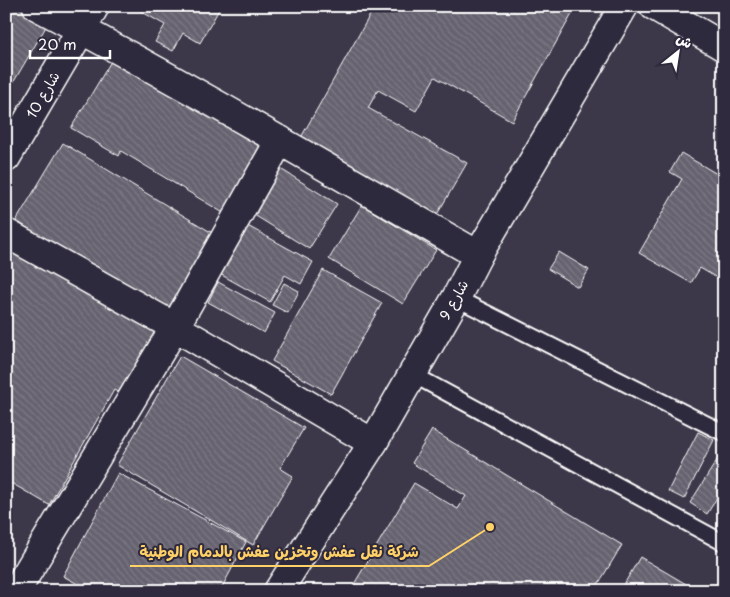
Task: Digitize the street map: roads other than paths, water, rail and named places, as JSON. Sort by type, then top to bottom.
[{"type":"street","points":[[37,6],[88,18],[280,140],[478,255]]},
{"type":"street","name":"شارع 9","points":[[278,591],[373,443],[456,298],[478,255],[624,6]]},
{"type":"street","points":[[654,6],[724,48]]},
{"type":"street","name":"شارع 10","points":[[6,158],[88,18]]},
{"type":"street","points":[[15,588],[175,327],[280,140]]},
{"type":"street","points":[[6,233],[175,327],[373,443]]},
{"type":"lane","points":[[456,298],[724,433]]},
{"type":"lane","points":[[412,374],[724,543]]},
{"type":"place","name":"شركة نقل عفش وتخزين عفش بالدمام الوطنية","points":[[490,527]]}]
